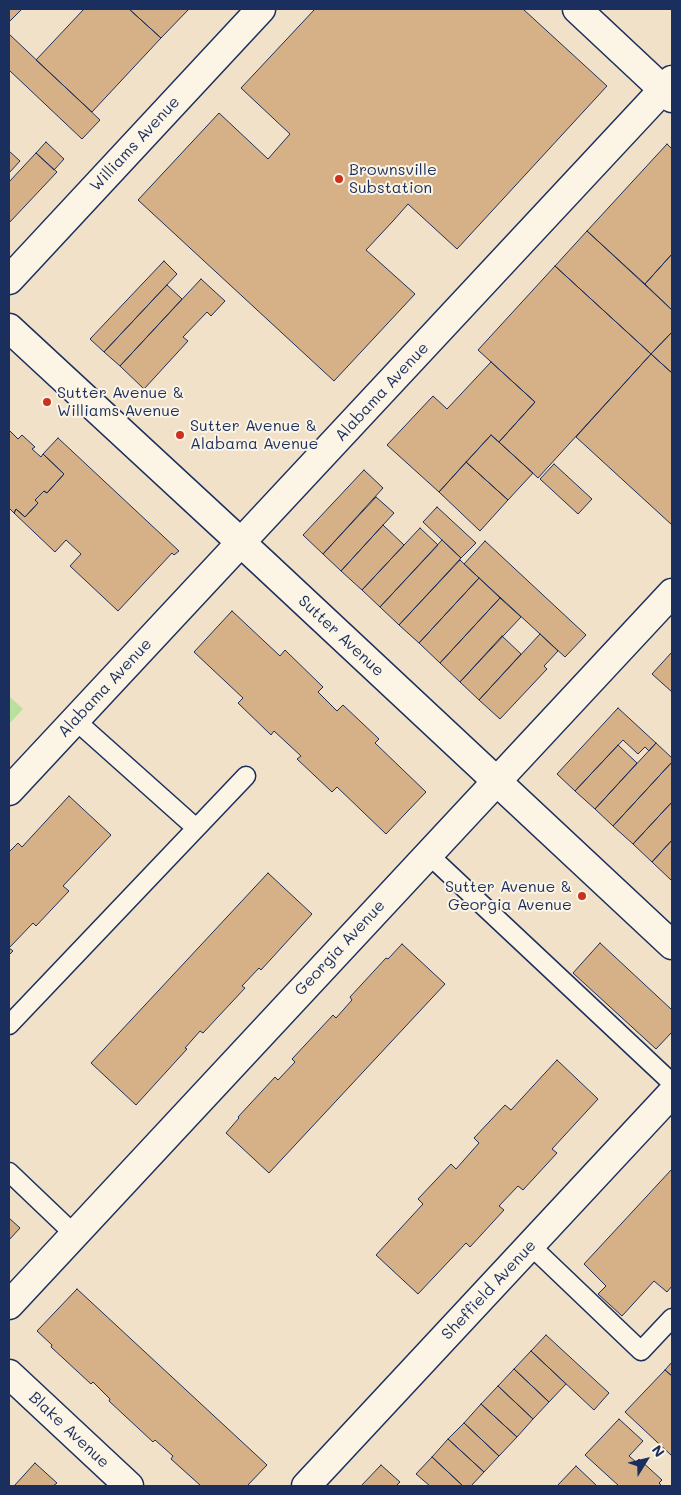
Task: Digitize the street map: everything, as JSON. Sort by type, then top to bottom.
[{"type":"street","name":"Williams Avenue","points":[[9,280],[262,9]]},
{"type":"street","points":[[577,9],[669,90]]},
{"type":"street","name":"Alabama Avenue","points":[[9,791],[669,90]]},
{"type":"street","name":"Sutter Avenue","points":[[9,328],[672,946]]},
{"type":"street","name":"Georgia Avenue","points":[[9,1305],[672,592]]},
{"type":"street","name":"Sheffield Avenue","points":[[306,1486],[672,1093]]},
{"type":"street","name":"Blake Avenue","points":[[9,1374],[129,1486]]},
{"type":"lane","points":[[75,720],[196,828]]},
{"type":"lane","points":[[9,1026],[246,776]]},
{"type":"lane","points":[[428,854],[672,1083]]},
{"type":"lane","points":[[9,1172],[74,1234]]},
{"type":"lane","points":[[530,1245],[641,1351],[672,1318]]},
{"type":"green space","points":[[9,696],[23,709],[9,724]]},
{"type":"building","points":[[9,9],[22,9],[9,22]]},
{"type":"building","points":[[84,9],[129,9],[161,38],[92,112],[36,60]]},
{"type":"building","points":[[129,9],[189,9],[161,38]]},
{"type":"building","name":"Brownsville Substation","points":[[315,9],[523,9],[607,86],[457,249],[408,204],[366,250],[415,294],[334,381],[138,200],[219,113],[268,159],[290,134],[241,88]]},
{"type":"building","points":[[9,34],[100,120],[82,139],[9,70]]},
{"type":"building","points":[[46,142],[64,159],[54,170],[36,153]]},
{"type":"building","points":[[667,144],[672,149],[672,254],[645,284],[587,231]]},
{"type":"building","points":[[9,151],[20,161],[9,173]]},
{"type":"building","points":[[36,153],[57,172],[9,223],[9,182]]},
{"type":"building","points":[[587,231],[672,310],[672,332],[651,354],[555,266]]},
{"type":"building","points":[[672,254],[672,310],[645,284]]},
{"type":"building","points":[[164,261],[177,274],[104,352],[90,339]]},
{"type":"building","points":[[555,266],[651,354],[538,478],[499,442],[535,402],[478,350]]},
{"type":"building","points":[[201,279],[225,301],[211,316],[207,312],[183,337],[188,341],[144,389],[120,366]]},
{"type":"building","points":[[167,285],[182,299],[120,366],[104,352]]},
{"type":"building","points":[[672,332],[672,373],[651,354]]},
{"type":"building","points":[[651,354],[672,373],[672,525],[576,437]]},
{"type":"building","points":[[491,362],[535,402],[499,442],[491,435],[439,492],[387,445],[433,396],[447,409]]},
{"type":"building","points":[[9,430],[18,439],[22,435],[35,447],[32,449],[41,457],[43,454],[64,474],[47,493],[44,491],[35,500],[38,503],[25,517],[16,509],[14,513],[9,508]]},
{"type":"building","points":[[491,435],[533,473],[508,500],[466,462]]},
{"type":"building","points":[[58,438],[179,551],[174,555],[172,553],[118,611],[70,566],[81,554],[66,540],[55,552],[14,513],[16,509],[25,517],[38,503],[35,500],[44,491],[47,493],[64,474],[43,454]]},
{"type":"building","points":[[466,462],[508,500],[480,531],[439,492]]},
{"type":"building","points":[[554,464],[592,499],[578,514],[540,479]]},
{"type":"building","points":[[364,470],[383,488],[323,554],[303,535]]},
{"type":"building","points":[[376,497],[394,513],[341,571],[323,554]]},
{"type":"building","points":[[437,507],[476,543],[461,558],[423,522]]},
{"type":"building","points":[[383,525],[404,545],[362,590],[341,571]]},
{"type":"building","points":[[420,528],[438,545],[380,607],[362,590]]},
{"type":"building","points":[[442,540],[461,558],[399,625],[380,607]]},
{"type":"building","points":[[485,541],[586,635],[565,657],[464,564]]},
{"type":"building","points":[[460,560],[479,578],[419,643],[399,625]]},
{"type":"building","points":[[479,578],[500,598],[440,663],[419,643]]},
{"type":"building","points":[[500,598],[521,617],[460,682],[440,663]]},
{"type":"building","points":[[232,611],[280,656],[285,650],[323,687],[318,692],[337,711],[343,705],[379,739],[375,743],[426,792],[386,834],[337,787],[332,792],[297,759],[301,756],[274,731],[271,735],[238,703],[243,698],[194,652]]},
{"type":"building","points":[[540,634],[558,651],[544,666],[547,669],[500,719],[479,700]]},
{"type":"building","points":[[502,636],[521,654],[479,700],[460,682]]},
{"type":"building","points":[[672,652],[672,692],[652,674]]},
{"type":"building","points":[[618,708],[656,743],[649,751],[645,747],[638,754],[623,740],[575,791],[557,774]]},
{"type":"building","points":[[656,743],[672,758],[672,762],[613,826],[595,809]]},
{"type":"building","points":[[618,745],[637,763],[595,809],[575,791]]},
{"type":"building","points":[[672,762],[672,802],[633,844],[613,826]]},
{"type":"building","points":[[69,796],[111,835],[63,886],[69,891],[36,926],[33,923],[9,948],[9,852],[18,843],[22,847]]},
{"type":"building","points":[[672,802],[672,840],[652,862],[633,844]]},
{"type":"building","points":[[672,840],[672,879],[671,880],[652,862]]},
{"type":"building","points":[[268,873],[312,914],[261,970],[259,968],[242,986],[245,988],[203,1033],[200,1031],[185,1048],[187,1049],[136,1105],[91,1063]]},
{"type":"building","points":[[600,943],[672,1010],[672,1032],[656,1049],[573,973]]},
{"type":"building","points":[[402,944],[445,984],[269,1173],[226,1133],[238,1117],[275,1077],[278,1080],[295,1062],[292,1059],[333,1015],[336,1018],[352,1000],[350,997],[386,958],[388,959]]},
{"type":"building","points":[[557,1060],[598,1099],[552,1149],[557,1153],[523,1190],[518,1186],[499,1206],[504,1210],[470,1247],[466,1243],[418,1294],[376,1255],[423,1204],[418,1199],[451,1164],[456,1169],[479,1143],[474,1138],[505,1105],[511,1110]]},
{"type":"building","points":[[672,1169],[672,1286],[667,1292],[654,1281],[622,1316],[598,1294],[606,1286],[584,1264]]},
{"type":"building","points":[[9,1218],[20,1228],[9,1240]]},
{"type":"building","points":[[77,1289],[267,1465],[247,1486],[201,1486],[171,1459],[173,1456],[155,1440],[153,1442],[109,1401],[110,1399],[93,1382],[91,1384],[51,1347],[52,1345],[37,1331]]},
{"type":"building","points":[[546,1335],[609,1393],[594,1410],[531,1351]]},
{"type":"building","points":[[531,1351],[566,1384],[549,1402],[514,1369]]},
{"type":"building","points":[[672,1362],[672,1376],[665,1370]]},
{"type":"building","points":[[514,1369],[549,1402],[533,1419],[498,1386]]},
{"type":"building","points":[[665,1370],[672,1376],[672,1456],[625,1412]]},
{"type":"building","points":[[498,1386],[533,1419],[517,1437],[481,1404]]},
{"type":"building","points":[[481,1404],[517,1437],[499,1456],[464,1423]]},
{"type":"building","points":[[619,1419],[643,1441],[629,1456],[636,1462],[639,1459],[662,1480],[659,1483],[662,1486],[619,1486],[585,1455]]},
{"type":"building","points":[[464,1423],[499,1456],[484,1472],[448,1439]]},
{"type":"building","points":[[448,1439],[484,1472],[471,1486],[463,1486],[432,1457]]},
{"type":"building","points":[[432,1457],[463,1486],[430,1486],[416,1474]]},
{"type":"building","points":[[35,1463],[57,1483],[53,1486],[14,1486]]},
{"type":"building","points":[[381,1465],[400,1482],[396,1486],[361,1486]]},
{"type":"building","points":[[576,1466],[597,1486],[557,1486]]},
{"type":"place","name":"Brownsville Substation","points":[[339,179]]},
{"type":"place","name":"Sutter Avenue & Williams Avenue","points":[[47,402]]},
{"type":"place","name":"Sutter Avenue & Alabama Avenue","points":[[180,435]]},
{"type":"place","name":"Sutter Avenue & Georgia Avenue","points":[[582,896]]}]
